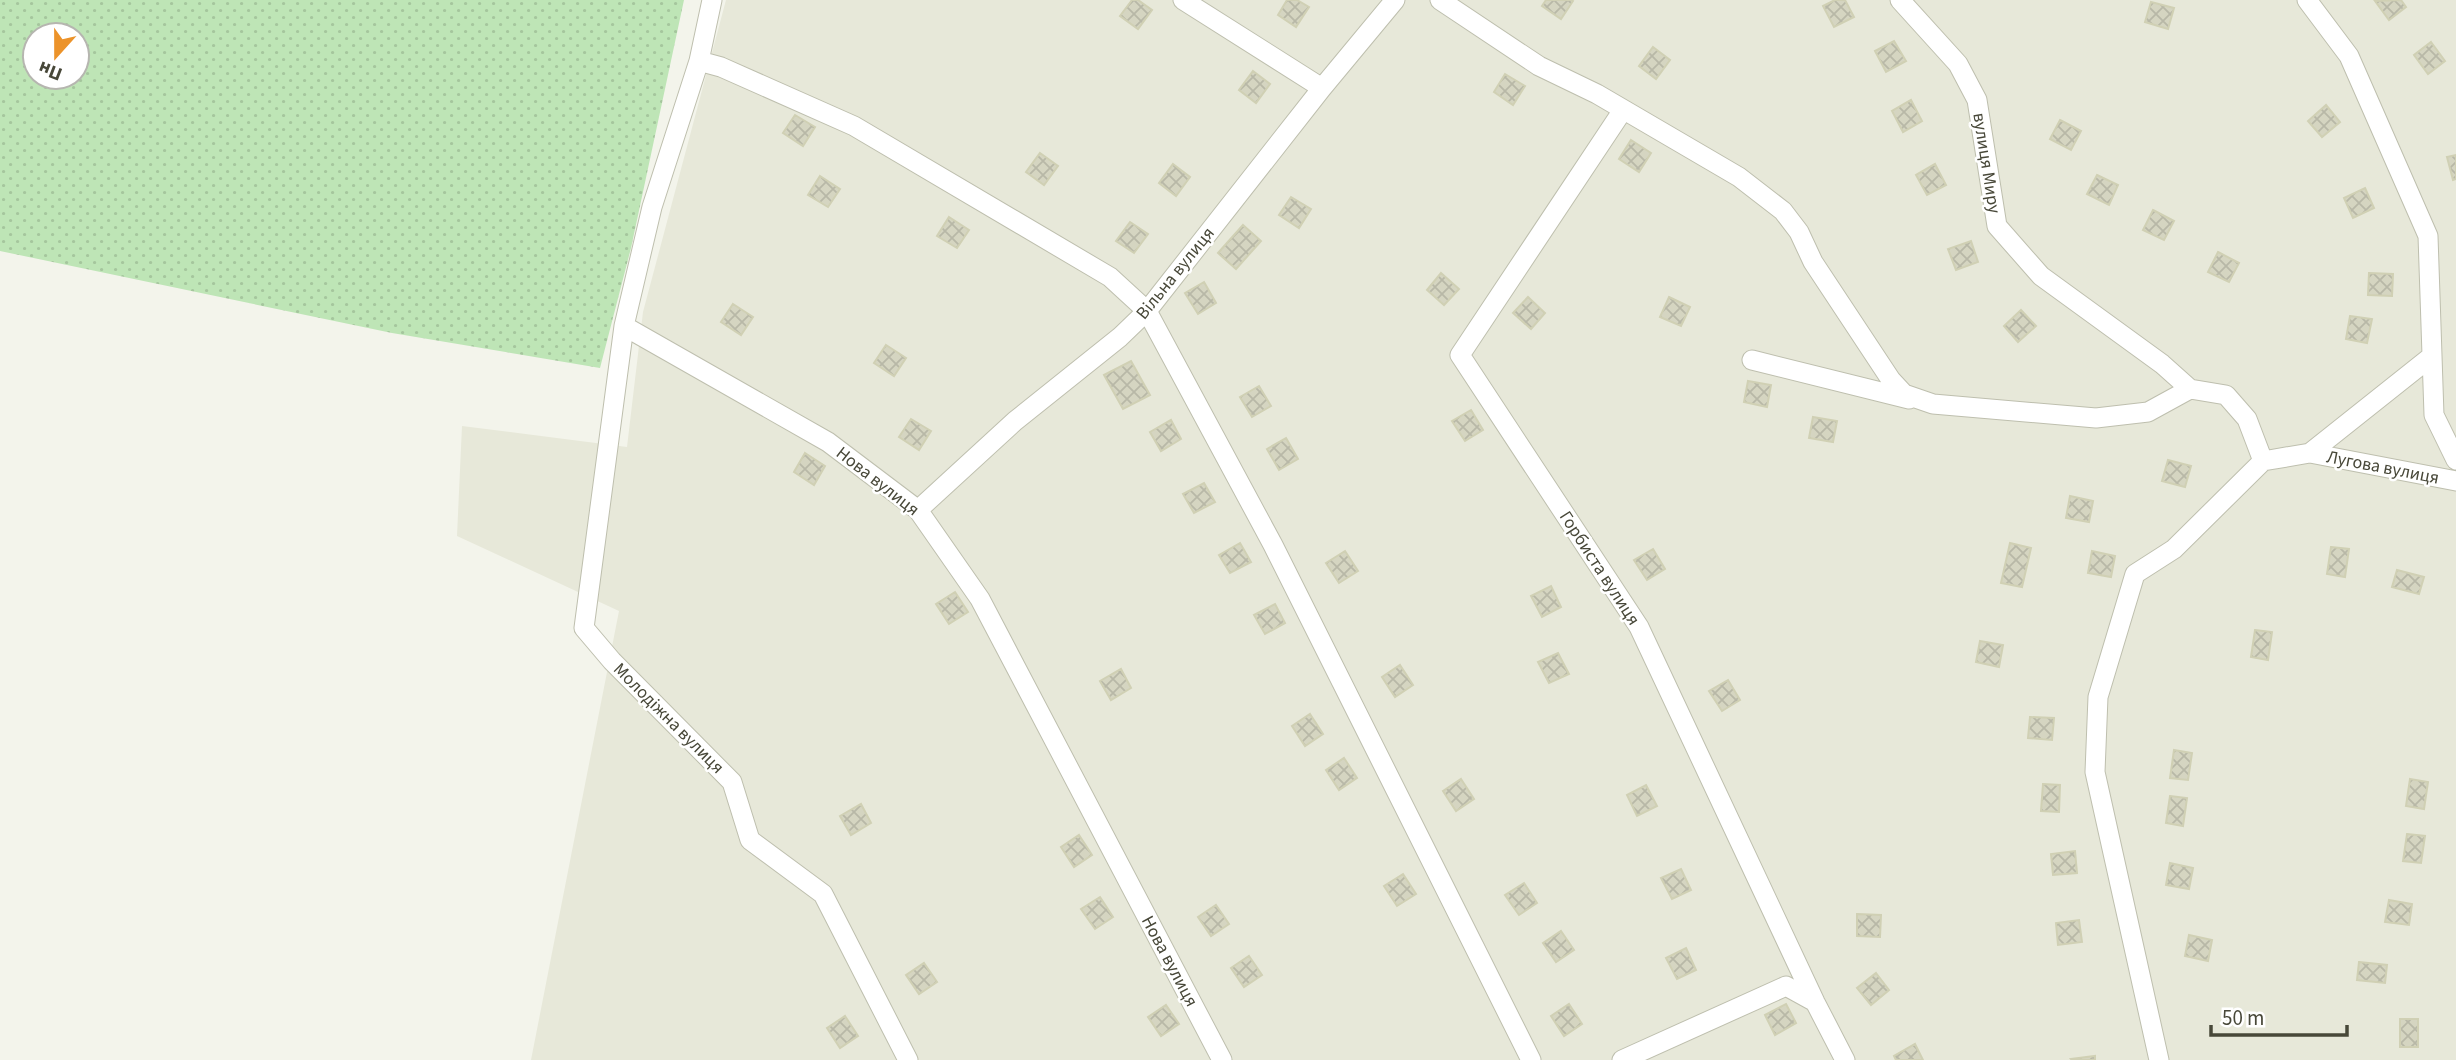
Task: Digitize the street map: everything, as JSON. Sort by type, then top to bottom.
[{"type":"street","points":[[624,326],[652,207],[699,61],[712,0]]},
{"type":"street","points":[[1183,0],[1322,88]]},
{"type":"street","name":"Вільна вулиця","points":[[918,509],[1015,421],[1120,337],[1147,311],[1322,88],[1395,0]]},
{"type":"street","points":[[1440,0],[1539,66],[1597,94],[1739,177],[1783,211],[1800,232],[1813,262],[1891,380],[1904,394],[1917,400]]},
{"type":"street","name":"вулиця Миру","points":[[1900,0],[1958,64],[1977,100],[1997,226],[2042,276],[2190,389]]},
{"type":"street","points":[[2307,0],[2349,56],[2428,236],[2434,415],[2456,460]]},
{"type":"street","points":[[699,61],[721,67],[854,126],[1110,277],[1147,311],[1273,545],[1531,1060]]},
{"type":"street","name":"Горбиста вулиця","points":[[1623,110],[1460,355],[1639,627],[1815,1002],[1845,1060]]},
{"type":"street","name":"Нова вулиця","points":[[624,326],[828,442],[918,509],[980,599],[1222,1060]]},
{"type":"street","name":"Молодіжна вулиця","points":[[624,326],[584,628],[612,661],[732,782],[750,840],[823,894],[908,1060]]},
{"type":"street","points":[[2159,1060],[2095,772],[2098,697],[2135,574],[2175,549],[2263,461],[2310,453],[2432,356]]},
{"type":"street","points":[[1752,360],[1933,404],[2096,418],[2148,412],[2190,389],[2226,395],[2247,419],[2263,461]]},
{"type":"street","name":"Лугова вулиця","points":[[2310,453],[2456,481]]},
{"type":"street","points":[[1622,1060],[1786,986],[1815,1002]]},
{"type":"shaded area","points":[[726,0],[2456,0],[2456,1060],[531,1060],[619,611],[457,536],[462,426],[627,447],[643,312]]},
{"type":"green space","points":[[0,0],[684,0],[631,248],[600,368],[392,333],[0,251]]},
{"type":"building","points":[[1132,0],[1138,0],[1152,10],[1138,29],[1120,16]]},
{"type":"building","points":[[1287,0],[1297,0],[1309,7],[1296,27],[1278,15]]},
{"type":"building","points":[[1546,0],[1573,1],[1561,19],[1542,6]]},
{"type":"building","points":[[1835,0],[1845,0],[1854,17],[1834,27],[1823,6]]},
{"type":"building","points":[[2401,0],[2406,7],[2389,20],[2375,1]]},
{"type":"building","points":[[2151,2],[2174,8],[2168,29],[2145,22]]},
{"type":"building","points":[[1894,41],[1906,61],[1886,72],[1875,51]]},
{"type":"building","points":[[2431,42],[2445,61],[2428,74],[2414,55]]},
{"type":"building","points":[[1653,47],[1670,60],[1656,79],[1639,66]]},
{"type":"building","points":[[1253,71],[1270,84],[1256,103],[1239,90]]},
{"type":"building","points":[[1505,74],[1525,86],[1513,105],[1494,92]]},
{"type":"building","points":[[1911,100],[1922,121],[1903,132],[1892,111]]},
{"type":"building","points":[[2326,105],[2340,122],[2322,137],[2308,121]]},
{"type":"building","points":[[795,115],[815,127],[803,146],[783,133]]},
{"type":"building","points":[[2060,120],[2081,131],[2071,150],[2050,139]]},
{"type":"building","points":[[1631,140],[1651,153],[1639,172],[1619,159]]},
{"type":"building","points":[[1040,153],[1058,166],[1044,185],[1026,172]]},
{"type":"building","points":[[2456,155],[2456,179],[2453,180],[2447,157]]},
{"type":"building","points":[[1173,164],[1190,177],[1176,196],[1159,183]]},
{"type":"building","points":[[1935,164],[1946,185],[1927,195],[1916,175]]},
{"type":"building","points":[[2097,175],[2118,185],[2109,205],[2087,194]]},
{"type":"building","points":[[820,176],[840,189],[828,207],[808,195]]},
{"type":"building","points":[[2365,188],[2374,208],[2353,218],[2344,198]]},
{"type":"building","points":[[1291,197],[1311,209],[1299,228],[1279,215]]},
{"type":"building","points":[[2153,210],[2174,221],[2164,240],[2143,230]]},
{"type":"building","points":[[949,217],[969,230],[957,248],[937,236]]},
{"type":"building","points":[[1130,222],[1148,234],[1134,253],[1116,241]]},
{"type":"building","points":[[1243,225],[1261,241],[1236,269],[1218,253]]},
{"type":"building","points":[[1971,241],[1978,262],[1956,270],[1948,249]]},
{"type":"building","points":[[2218,252],[2239,263],[2229,282],[2208,272]]},
{"type":"building","points":[[1441,273],[1459,289],[1444,305],[1427,290]]},
{"type":"building","points":[[2369,273],[2393,274],[2392,296],[2368,295]]},
{"type":"building","points":[[1204,282],[1216,303],[1198,314],[1185,293]]},
{"type":"building","points":[[1528,297],[1545,313],[1531,329],[1513,313]]},
{"type":"building","points":[[1669,297],[1690,307],[1681,326],[1660,317]]},
{"type":"building","points":[[733,304],[753,317],[741,335],[721,322]]},
{"type":"building","points":[[2021,310],[2036,326],[2018,342],[2004,326]]},
{"type":"building","points":[[2350,316],[2372,319],[2367,343],[2346,339]]},
{"type":"building","points":[[886,345],[906,358],[894,376],[874,363]]},
{"type":"building","points":[[1131,361],[1150,395],[1123,409],[1104,375]]},
{"type":"building","points":[[1748,381],[1771,385],[1767,407],[1744,402]]},
{"type":"building","points":[[1259,386],[1271,406],[1252,417],[1240,397]]},
{"type":"building","points":[[1471,410],[1483,430],[1465,441],[1452,421]]},
{"type":"building","points":[[1813,417],[1837,421],[1833,442],[1809,438]]},
{"type":"building","points":[[911,419],[931,431],[919,450],[899,437]]},
{"type":"building","points":[[1171,420],[1181,439],[1161,451],[1150,432]]},
{"type":"building","points":[[1286,438],[1298,459],[1279,470],[1267,449]]},
{"type":"building","points":[[805,453],[825,466],[814,485],[794,472]]},
{"type":"building","points":[[2168,460],[2191,466],[2185,487],[2162,481]]},
{"type":"building","points":[[1204,483],[1215,502],[1194,513],[1183,494]]},
{"type":"building","points":[[2070,496],[2093,501],[2089,522],[2066,518]]},
{"type":"building","points":[[1240,543],[1251,562],[1230,573],[1219,555]]},
{"type":"building","points":[[2010,543],[2031,548],[2022,587],[2001,583]]},
{"type":"building","points":[[2331,547],[2349,549],[2345,577],[2327,574]]},
{"type":"building","points":[[1653,549],[1665,569],[1647,580],[1634,560]]},
{"type":"building","points":[[1345,551],[1358,571],[1339,583],[1326,563]]},
{"type":"building","points":[[2092,551],[2115,556],[2111,577],[2088,573]]},
{"type":"building","points":[[2397,570],[2424,577],[2419,594],[2392,587]]},
{"type":"building","points":[[1551,586],[1561,607],[1542,617],[1531,596]]},
{"type":"building","points":[[955,592],[968,612],[949,624],[936,604]]},
{"type":"building","points":[[1275,604],[1285,623],[1265,634],[1254,615]]},
{"type":"building","points":[[2255,630],[2272,632],[2268,660],[2251,657]]},
{"type":"building","points":[[1980,641],[2003,645],[1999,667],[1976,662]]},
{"type":"building","points":[[1558,653],[1569,674],[1549,683],[1538,662]]},
{"type":"building","points":[[1400,665],[1413,685],[1395,697],[1382,677]]},
{"type":"building","points":[[1121,669],[1131,688],[1111,700],[1100,681]]},
{"type":"building","points":[[1728,680],[1740,700],[1722,711],[1709,691]]},
{"type":"building","points":[[1310,714],[1323,734],[1305,746],[1292,726]]},
{"type":"building","points":[[2030,717],[2054,718],[2052,740],[2028,738]]},
{"type":"building","points":[[2174,750],[2192,753],[2188,780],[2170,778]]},
{"type":"building","points":[[1344,758],[1357,778],[1339,790],[1326,770]]},
{"type":"building","points":[[1461,779],[1474,799],[1456,811],[1443,791]]},
{"type":"building","points":[[2410,779],[2428,782],[2424,809],[2406,806]]},
{"type":"building","points":[[2043,784],[2060,785],[2059,812],[2041,811]]},
{"type":"building","points":[[1646,785],[1657,806],[1637,816],[1627,795]]},
{"type":"building","points":[[2170,796],[2187,798],[2183,826],[2166,823]]},
{"type":"building","points":[[861,804],[871,823],[851,835],[840,816]]},
{"type":"building","points":[[2407,834],[2425,836],[2421,863],[2403,861]]},
{"type":"building","points":[[1079,835],[1092,855],[1074,867],[1061,847]]},
{"type":"building","points":[[2075,851],[2077,873],[2053,875],[2051,854]]},
{"type":"building","points":[[2170,863],[2193,868],[2189,889],[2166,885]]},
{"type":"building","points":[[1681,869],[1691,890],[1672,899],[1661,878]]},
{"type":"building","points":[[1403,874],[1416,894],[1397,906],[1384,886]]},
{"type":"building","points":[[1524,883],[1537,903],[1519,915],[1505,895]]},
{"type":"building","points":[[1100,897],[1113,917],[1095,929],[1081,909]]},
{"type":"building","points":[[2389,900],[2412,904],[2409,925],[2385,922]]},
{"type":"building","points":[[1216,905],[1229,924],[1211,936],[1198,917]]},
{"type":"building","points":[[1857,914],[1881,915],[1880,937],[1857,936]]},
{"type":"building","points":[[2079,920],[2082,942],[2058,945],[2056,923]]},
{"type":"building","points":[[1561,931],[1574,950],[1556,962],[1543,943]]},
{"type":"building","points":[[2189,935],[2212,940],[2208,961],[2185,956]]},
{"type":"building","points":[[1686,948],[1696,970],[1677,979],[1666,958]]},
{"type":"building","points":[[1249,956],[1262,975],[1244,987],[1231,968]]},
{"type":"building","points":[[2359,962],[2387,965],[2385,983],[2357,980]]},
{"type":"building","points":[[924,963],[937,982],[919,994],[906,975]]},
{"type":"building","points":[[1876,973],[1889,990],[1871,1005],[1857,988]]},
{"type":"building","points":[[1569,1004],[1582,1024],[1564,1036],[1551,1016]]},
{"type":"building","points":[[1786,1004],[1796,1023],[1775,1035],[1765,1015]]},
{"type":"building","points":[[1166,1005],[1179,1024],[1161,1036],[1148,1017]]},
{"type":"building","points":[[845,1016],[858,1036],[840,1048],[827,1028]]},
{"type":"building","points":[[2400,1019],[2418,1019],[2418,1047],[2400,1047]]},
{"type":"building","points":[[1915,1044],[1923,1060],[1896,1060],[1894,1056]]},
{"type":"building","points":[[2095,1056],[2095,1060],[2071,1059]]}]
